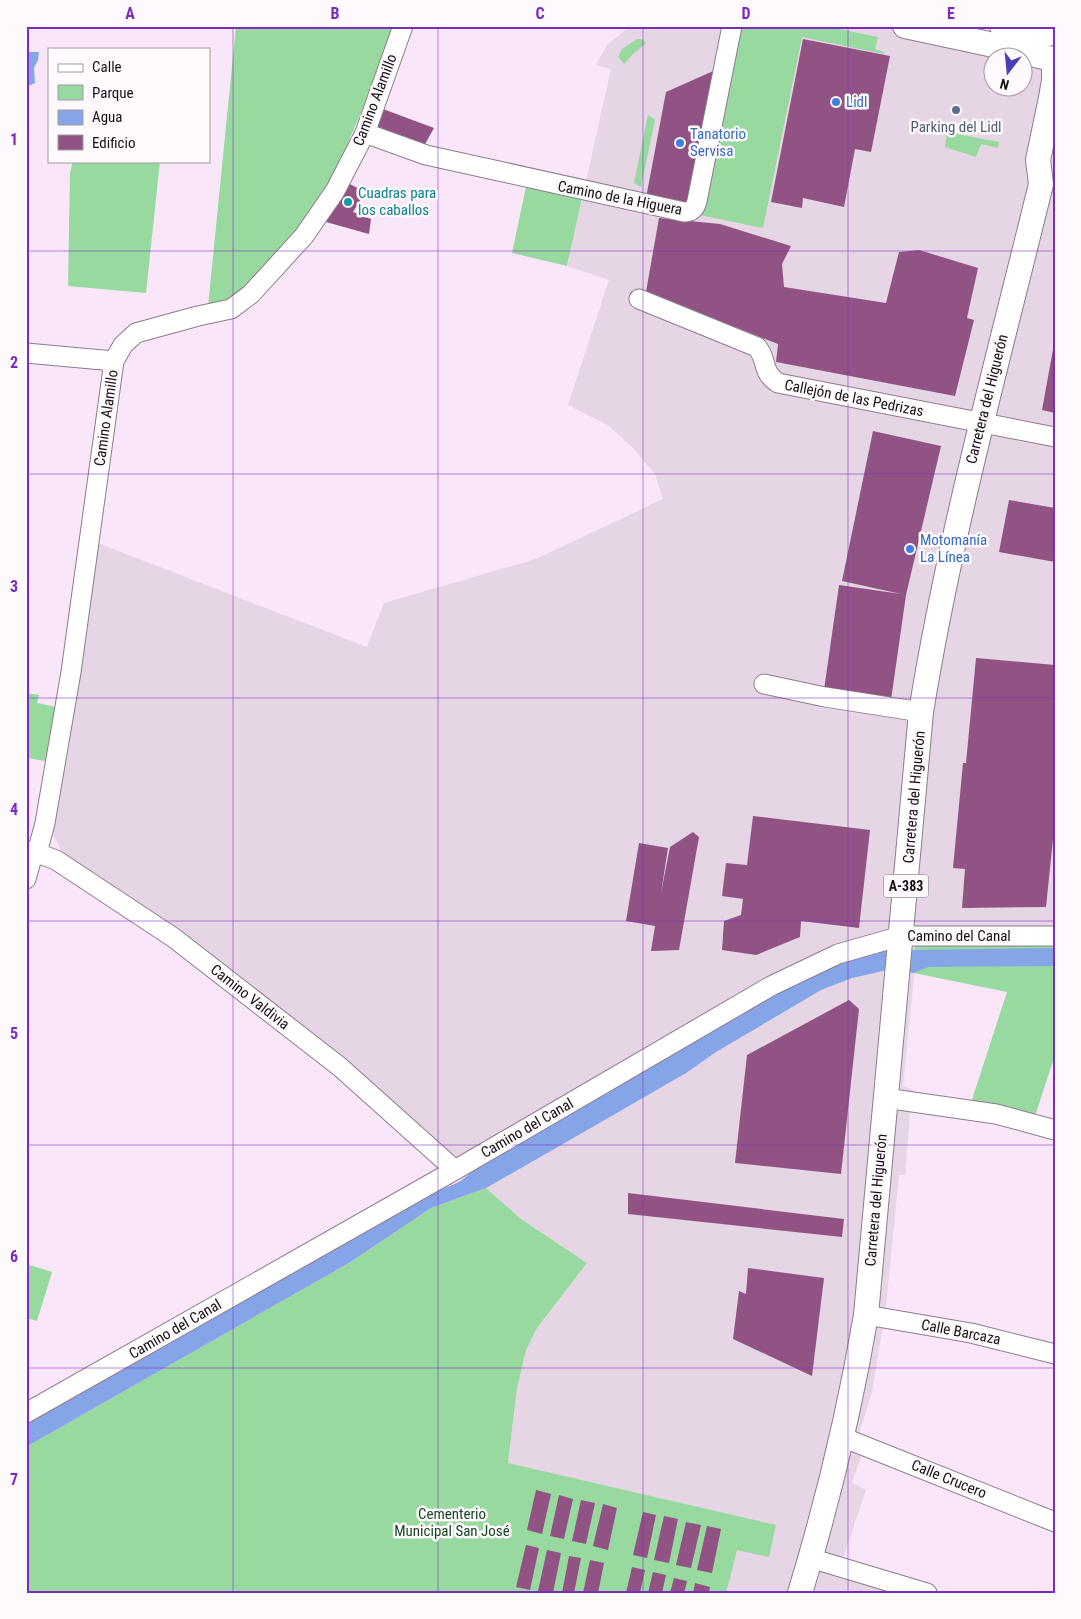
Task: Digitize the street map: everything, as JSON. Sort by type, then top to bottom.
[{"type":"main road","points":[[905,26],[989,44],[1054,52]]},
{"type":"main road","points":[[1002,26],[1044,34],[1054,52]]},
{"type":"main road","name":"A-383","points":[[1041,184],[1038,160],[1054,80],[1054,52]]},
{"type":"main road","name":"A-383","points":[[1041,184],[1055,165]]},
{"type":"main road","name":"Carretera del Higuerón","points":[[800,1593],[842,1437],[866,1315],[921,712],[938,615],[961,503],[1041,184]]},
{"type":"street","name":"Camino Alamillo","points":[[26,879],[32,852],[45,823],[71,672],[114,361],[123,345],[136,333],[231,309],[251,294],[304,236],[335,191],[365,134],[403,26]]},
{"type":"street","name":"Camino de la Higuera","points":[[365,134],[426,156],[560,186],[690,212],[694,209],[697,201],[732,26]]},
{"type":"street","name":"Callejón de las Pedrizas","points":[[639,299],[757,346],[762,352],[766,372],[770,378],[778,383],[1055,437]]},
{"type":"street","points":[[26,354],[114,361]]},
{"type":"street","points":[[764,684],[824,697],[921,712]]},
{"type":"street","name":"Camino Valdivia","points":[[32,852],[56,860],[174,938],[340,1067],[455,1170]]},
{"type":"street","name":"Camino del Canal","points":[[26,1413],[455,1170],[770,986],[838,954],[901,936],[1055,936]]},
{"type":"street","points":[[885,1098],[996,1114],[1055,1130]]},
{"type":"street","name":"Calle Barcaza","points":[[866,1315],[971,1333],[1055,1354]]},
{"type":"street","name":"Calle Crucero","points":[[842,1437],[1055,1522]]},
{"type":"street","points":[[810,1558],[927,1593]]},
{"type":"shaded area","points":[[630,26],[905,26],[1006,48],[984,48],[984,98],[1034,98],[1034,55],[1052,59],[1055,66],[1055,944],[931,946],[914,943],[916,956],[903,1086],[914,1090],[910,1112],[905,1175],[899,1175],[886,1307],[872,1392],[858,1437],[866,1442],[852,1483],[866,1490],[838,1573],[891,1593],[363,1593],[399,1438],[508,1463],[517,1388],[526,1350],[537,1328],[587,1263],[521,1219],[486,1188],[473,1193],[448,1154],[336,1057],[181,935],[63,854],[53,834],[95,542],[367,647],[384,603],[536,559],[663,499],[655,474],[633,448],[608,425],[568,405],[609,280],[567,266],[611,69],[596,65],[607,45]]},
{"type":"green space","points":[[236,26],[394,26],[373,85],[328,189],[289,240],[240,291],[227,300],[208,307]]},
{"type":"green space","points":[[739,26],[824,26],[878,37],[875,49],[884,52],[884,54],[802,37],[763,228],[700,215]]},
{"type":"green space","points":[[637,39],[641,39],[646,43],[624,64],[618,57],[622,49]]},
{"type":"green space","points":[[648,115],[655,120],[641,187],[634,183]]},
{"type":"green space","points":[[947,132],[999,142],[998,148],[981,144],[976,157],[945,147]]},
{"type":"green space","points":[[73,162],[160,162],[146,293],[68,286],[70,173]]},
{"type":"green space","points":[[526,187],[582,198],[567,266],[512,253]]},
{"type":"green space","points":[[26,693],[39,695],[37,703],[57,707],[45,761],[26,758]]},
{"type":"green space","points":[[914,943],[931,946],[1055,944],[1055,1055],[1034,1119],[970,1106],[1007,992],[914,973],[916,956]]},
{"type":"green space","name":"Cementerio Municipal San José","points":[[486,1188],[521,1219],[587,1263],[537,1328],[526,1350],[517,1388],[508,1463],[776,1525],[769,1557],[737,1550],[726,1593],[26,1593],[26,1447],[349,1263],[431,1208]]},
{"type":"green space","points":[[26,1264],[52,1272],[37,1321],[26,1318]]},
{"type":"water","points":[[26,50],[39,52],[34,68],[35,83],[26,87]]},
{"type":"water","points":[[1055,948],[1055,966],[928,967],[914,973],[892,970],[852,978],[821,990],[716,1052],[686,1073],[486,1188],[431,1208],[349,1263],[26,1447],[26,1421],[434,1190],[461,1181],[472,1170],[828,963],[885,949]]},
{"type":"building","name":"Lidl","points":[[803,39],[890,56],[871,152],[855,149],[844,207],[803,198],[802,208],[771,202]]},
{"type":"building","name":"Tanatorio Servisa","points":[[720,68],[686,207],[646,198],[666,92]]},
{"type":"building","points":[[383,109],[434,128],[424,146],[376,129]]},
{"type":"building","name":"Cuadras para los caballos","points":[[348,183],[365,192],[353,212],[371,219],[369,234],[326,222]]},
{"type":"building","points":[[659,218],[720,224],[791,246],[782,264],[784,287],[886,303],[899,252],[919,250],[978,268],[967,318],[974,320],[955,396],[776,362],[778,344],[646,292]]},
{"type":"building","points":[[1055,345],[1055,413],[1042,410]]},
{"type":"building","points":[[873,431],[941,446],[906,595],[891,700],[824,690],[839,585],[901,594],[842,581]]},
{"type":"building","points":[[1009,500],[1055,508],[1055,562],[999,552]]},
{"type":"building","points":[[976,658],[1055,665],[1055,820],[1046,907],[962,908],[965,869],[953,868]]},
{"type":"building","points":[[753,816],[870,830],[859,928],[801,921],[800,937],[756,955],[722,950],[724,921],[741,915],[743,899],[722,896],[726,863],[747,865]]},
{"type":"building","points":[[693,832],[699,837],[679,950],[651,951],[655,926],[626,921],[639,843],[668,848],[661,893],[670,847]]},
{"type":"building","points":[[849,1000],[859,1009],[841,1174],[735,1163],[747,1055]]},
{"type":"building","points":[[628,1193],[844,1219],[842,1237],[628,1214]]},
{"type":"building","points":[[748,1268],[824,1278],[812,1376],[733,1339],[739,1291],[746,1294]]},
{"type":"building","points":[[536,1490],[551,1494],[542,1534],[527,1530]]},
{"type":"building","points":[[559,1495],[573,1499],[564,1539],[550,1536]]},
{"type":"building","points":[[581,1500],[595,1503],[586,1544],[572,1541]]},
{"type":"building","points":[[603,1504],[617,1508],[608,1550],[593,1546]]},
{"type":"building","points":[[643,1512],[656,1515],[647,1558],[633,1555]]},
{"type":"building","points":[[664,1516],[678,1519],[669,1563],[654,1560]]},
{"type":"building","points":[[686,1522],[701,1525],[691,1568],[676,1565]]},
{"type":"building","points":[[707,1526],[721,1529],[712,1573],[697,1570]]},
{"type":"building","points":[[526,1545],[539,1548],[530,1590],[516,1587]]},
{"type":"building","points":[[547,1550],[561,1553],[553,1593],[538,1591]]},
{"type":"building","points":[[569,1556],[581,1558],[574,1593],[562,1593]]},
{"type":"building","points":[[590,1560],[604,1563],[598,1593],[583,1593]]},
{"type":"building","points":[[632,1567],[645,1570],[640,1593],[626,1593]]},
{"type":"building","points":[[653,1572],[666,1575],[662,1593],[648,1593]]},
{"type":"building","points":[[674,1578],[687,1581],[684,1593],[670,1593]]},
{"type":"building","points":[[695,1583],[710,1587],[709,1593],[693,1593]]},
{"type":"place","name":"Lidl","points":[[836,102]]},
{"type":"place","name":"Parking del Lidl","points":[[956,110]]},
{"type":"place","name":"Tanatorio Servisa","points":[[680,143]]},
{"type":"place","name":"Cuadras para los caballos","points":[[348,202]]},
{"type":"place","name":"Motomanía La Línea","points":[[910,549]]}]
